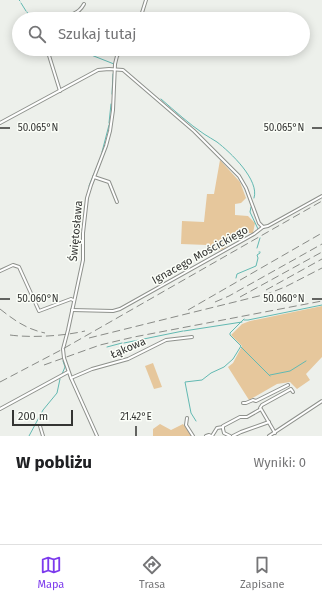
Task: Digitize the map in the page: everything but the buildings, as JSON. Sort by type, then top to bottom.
[{"type":"street","points":[[142,12],[146,0]]},
{"type":"street","points":[[76,12],[80,10],[84,4]]},
{"type":"street","points":[[49,56],[60,91]]},
{"type":"street","name":"Świętosława","points":[[97,436],[70,378],[63,349],[83,258],[83,232],[86,203],[110,131],[117,56]]},
{"type":"street","points":[[0,123],[98,70],[115,69],[125,71],[184,121],[231,167],[243,182],[259,223],[263,226]]},
{"type":"street","points":[[94,178],[109,182],[117,202]]},
{"type":"street","name":"Ignacego Mościckiego","points":[[72,310],[120,309],[260,231],[263,226],[268,226],[322,196]]},
{"type":"street","points":[[0,271],[13,265],[19,267],[38,311],[70,299],[74,300]]},
{"type":"street","name":"Ignacego Mościckiego","points":[[73,307],[81,310]]},
{"type":"street","name":"Łąkowa","points":[[70,378],[92,369],[128,359],[166,340],[192,337]]},
{"type":"street","points":[[0,409],[68,372]]},
{"type":"street","points":[[289,387],[293,392]]},
{"type":"street","points":[[243,403],[246,404],[253,400],[256,402],[289,387]]},
{"type":"street","points":[[206,436],[212,436],[217,428],[223,427],[240,417],[247,417],[261,409],[262,405],[289,387]]},
{"type":"street","points":[[269,436],[322,401]]},
{"type":"street","points":[[256,402],[275,433]]},
{"type":"street","points":[[187,418],[186,425],[193,436]]},
{"type":"street","points":[[233,436],[269,422]]},
{"type":"street","points":[[40,426],[43,436]]},
{"type":"street","points":[[223,427],[224,433],[230,436]]},
{"type":"shaded area","points":[[220,160],[240,182],[246,198],[241,203],[235,204],[235,215],[248,216],[255,223],[253,233],[233,233],[225,248],[220,250],[210,250],[207,245],[181,244],[182,221],[204,222],[207,194],[214,194]]},
{"type":"shaded area","points":[[322,306],[322,357],[306,374],[310,380],[297,389],[290,382],[277,384],[249,400],[228,367],[233,363],[242,346],[231,335],[242,324],[250,321]]},
{"type":"shaded area","points":[[153,363],[162,387],[154,389],[145,366]]},
{"type":"shaded area","points":[[160,424],[171,430],[183,424],[192,436],[153,436],[153,429]]},
{"type":"waterway","points":[[21,3],[26,11]]},
{"type":"waterway","points":[[94,56],[114,64]]},
{"type":"waterway","points":[[112,94],[113,74]]},
{"type":"waterway","points":[[161,99],[193,126],[217,142],[236,159],[253,183],[255,191],[254,198]]},
{"type":"waterway","points":[[109,123],[111,104]]},
{"type":"waterway","points":[[102,152],[109,125]]},
{"type":"waterway","points":[[89,186],[101,157]]},
{"type":"waterway","points":[[251,207],[250,212],[258,229]]},
{"type":"waterway","points":[[257,248],[260,238]]},
{"type":"waterway","points":[[236,278],[237,274],[256,266],[258,258],[257,255],[260,253]]},
{"type":"waterway","points":[[244,320],[322,305]]},
{"type":"waterway","points":[[196,421],[191,413],[185,382],[202,380],[211,373],[224,367],[233,359],[241,346],[230,335],[230,333],[244,319]]},
{"type":"waterway","points":[[184,331],[242,322]]},
{"type":"waterway","points":[[124,343],[183,331]]},
{"type":"waterway","points":[[107,347],[122,343]]},
{"type":"waterway","points":[[241,347],[270,376]]},
{"type":"waterway","points":[[62,374],[65,367],[63,361]]},
{"type":"waterway","points":[[270,375],[290,371],[306,361]]},
{"type":"waterway","points":[[29,436],[43,410],[57,393],[60,379]]},
{"type":"railway","points":[[0,382],[61,350],[322,201]]},
{"type":"railway","points":[[188,310],[322,233]]},
{"type":"railway","points":[[215,302],[229,296],[322,244]]},
{"type":"railway","points":[[240,297],[322,252]]},
{"type":"railway","points":[[266,290],[322,259]]},
{"type":"railway","points":[[89,338],[267,294],[285,287],[322,268]]},
{"type":"railway","points":[[44,365],[100,345],[134,337],[322,301]]},
{"type":"railway","points":[[0,309],[26,327],[45,333]]},
{"type":"railway","points":[[10,335],[48,336],[85,331]]}]
